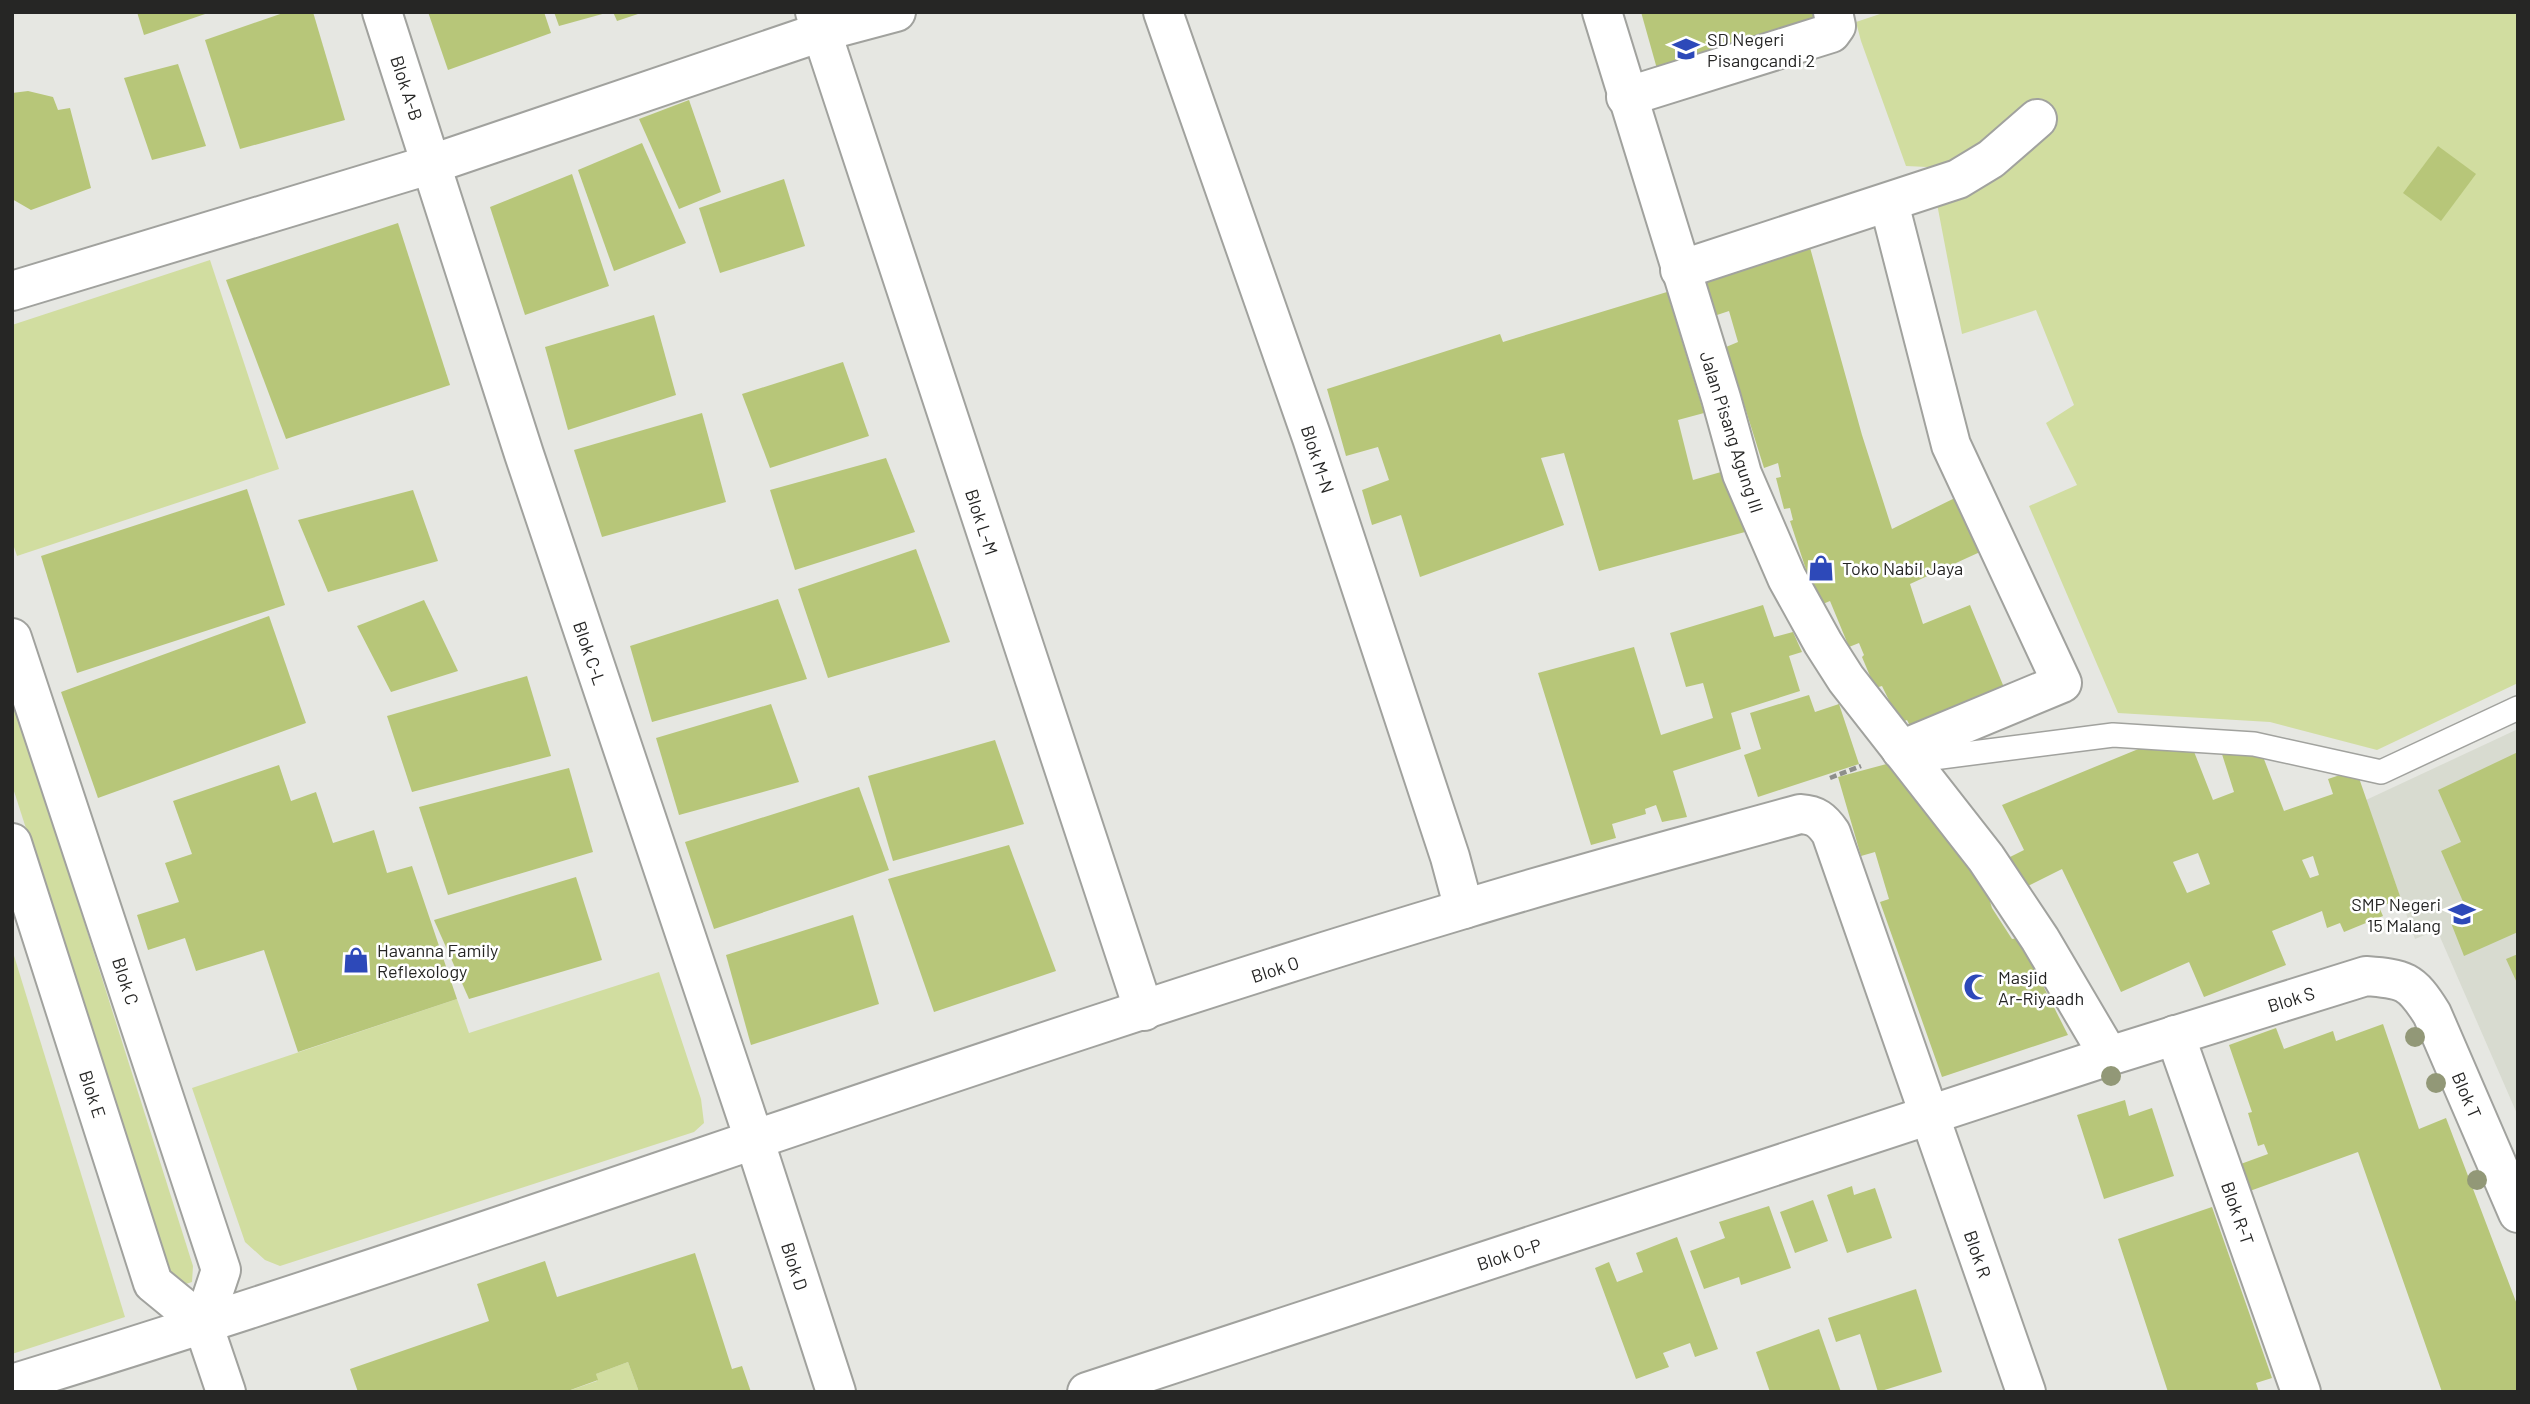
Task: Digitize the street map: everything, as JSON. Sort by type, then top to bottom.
[{"type":"street","name":"Blok A-B","points":[[382,12],[432,164]]},
{"type":"street","points":[[12,291],[432,164],[818,22],[896,12]]},
{"type":"street","name":"Blok M-N","points":[[1163,12],[1316,451],[1464,909]]},
{"type":"street","name":"Jalan Pisang Agung III","points":[[1602,12],[1742,474],[1793,590],[1846,679],[1994,870],[2040,939],[2109,1056]]},
{"type":"street","points":[[1626,97],[1831,33],[1836,26],[1833,12]]},
{"type":"street","name":"Blok L-M","points":[[818,22],[1144,1011]]},
{"type":"street","points":[[1680,270],[1958,179],[1975,170],[2037,119]]},
{"type":"street","name":"Blok C-L","points":[[432,164],[580,625],[754,1139]]},
{"type":"street","points":[[1889,203],[1951,445],[2062,683],[1905,756]]},
{"type":"street","name":"Blok C","points":[[12,638],[221,1270],[203,1324]]},
{"type":"street","name":"Blok O","points":[[12,1384],[203,1324],[1144,1011],[1464,909],[1800,814]]},
{"type":"street","name":"Blok R","points":[[1800,814],[1811,814],[1822,820],[1831,833],[2026,1392]]},
{"type":"street","name":"Blok E","points":[[12,843],[153,1283],[203,1324]]},
{"type":"street","name":"Blok S","points":[[2109,1056],[2366,976],[2393,978],[2408,984]]},
{"type":"street","name":"Blok T","points":[[2408,984],[2420,994],[2432,1014],[2518,1213]]},
{"type":"street","name":"Blok R-T","points":[[2175,1035],[2301,1392]]},
{"type":"street","name":"Blok O-P","points":[[1087,1392],[1931,1117],[2109,1056]]},
{"type":"street","name":"Blok D","points":[[754,1139],[836,1392]]},
{"type":"street","points":[[203,1324],[226,1392]]},
{"type":"lane","points":[[1905,756],[2113,734],[2254,744],[2381,772],[2518,708]]},
{"type":"shaded area","name":"SMP Negeri 15 Malang","points":[[2518,729],[2518,1116],[2437,930],[2415,939],[2366,800]]},
{"type":"green space","points":[[1886,12],[2518,12],[2518,683],[2377,750],[2270,722],[2118,713],[2029,506],[2077,485],[2046,423],[2074,405],[2036,310],[1962,334],[1938,209],[1927,167],[1906,166],[1856,22]]},
{"type":"green space","points":[[210,260],[279,469],[17,556],[12,541],[12,325]]},
{"type":"green space","points":[[12,694],[193,1266],[192,1282],[180,1286],[170,1275],[12,785]]},
{"type":"green space","points":[[12,949],[125,1317],[12,1354]]},
{"type":"green space","points":[[659,972],[701,1099],[704,1123],[694,1132],[280,1266],[265,1260],[245,1242],[192,1088],[457,999],[469,1033]]},
{"type":"green space","points":[[628,1362],[639,1392],[565,1392],[597,1381],[596,1374]]},
{"type":"building","points":[[137,12],[208,12],[208,13],[144,35]]},
{"type":"building","points":[[286,12],[313,12],[345,120],[240,149],[205,40]]},
{"type":"building","points":[[428,12],[544,12],[551,33],[448,70]]},
{"type":"building","points":[[554,12],[606,12],[606,13],[559,26]]},
{"type":"building","points":[[613,12],[641,12],[641,13],[617,21]]},
{"type":"building","name":"SD Negeri Pisangcandi 2","points":[[1641,12],[1820,12],[1822,22],[1659,76]]},
{"type":"building","points":[[178,64],[206,146],[152,160],[124,78]]},
{"type":"building","points":[[28,91],[53,97],[58,110],[70,108],[91,188],[31,210],[12,199],[12,93]]},
{"type":"building","points":[[689,100],[721,192],[679,209],[639,119]]},
{"type":"building","points":[[642,143],[686,243],[614,271],[578,170]]},
{"type":"building","points":[[2438,146],[2476,174],[2441,221],[2403,193]]},
{"type":"building","points":[[572,174],[609,286],[525,315],[490,207]]},
{"type":"building","points":[[784,179],[805,246],[720,273],[699,208]]},
{"type":"building","points":[[398,223],[450,385],[286,439],[226,280]]},
{"type":"building","points":[[1809,244],[1862,435],[1892,529],[1967,492],[1991,547],[1910,584],[1923,624],[1970,605],[2010,702],[1916,738],[1907,720],[1900,723],[1882,686],[1875,688],[1859,643],[1849,647],[1830,601],[1818,606],[1790,521],[1793,520],[1790,508],[1784,509],[1776,478],[1781,477],[1778,463],[1764,468],[1726,347],[1738,342],[1729,311],[1714,316],[1703,279]]},
{"type":"building","points":[[1667,292],[1704,413],[1678,420],[1693,480],[1721,472],[1745,532],[1599,571],[1564,453],[1541,458],[1564,525],[1420,577],[1401,515],[1372,525],[1362,490],[1389,480],[1378,447],[1346,456],[1327,389],[1500,334],[1503,342]]},
{"type":"building","points":[[654,315],[676,395],[568,430],[545,347]]},
{"type":"building","points":[[843,362],[869,436],[770,468],[742,394]]},
{"type":"building","points":[[702,413],[726,502],[602,537],[574,450]]},
{"type":"building","points":[[886,458],[915,532],[795,570],[770,490]]},
{"type":"building","points":[[247,489],[285,605],[77,673],[41,556]]},
{"type":"building","points":[[413,490],[438,561],[328,592],[298,520]]},
{"type":"building","points":[[916,549],[950,642],[828,678],[798,589]]},
{"type":"building","points":[[778,599],[807,679],[652,722],[630,646]]},
{"type":"building","points":[[424,600],[458,671],[391,692],[357,626]]},
{"type":"building","points":[[1763,605],[1774,637],[1793,632],[1802,652],[1789,656],[1800,691],[1731,713],[1741,749],[1673,771],[1687,817],[1662,822],[1656,805],[1645,809],[1646,814],[1612,824],[1616,838],[1591,845],[1538,673],[1634,647],[1661,735],[1713,718],[1703,683],[1686,687],[1670,633]]},
{"type":"building","points":[[269,616],[306,723],[98,798],[61,692]]},
{"type":"building","points":[[527,676],[551,756],[412,792],[387,716]]},
{"type":"building","points":[[1809,695],[1815,712],[1839,704],[1859,764],[1758,797],[1744,755],[1761,749],[1750,713]]},
{"type":"building","points":[[771,704],[799,782],[679,815],[656,738]]},
{"type":"building","points":[[995,740],[1024,824],[893,861],[868,776]]},
{"type":"building","points":[[2153,743],[2193,749],[2213,800],[2234,792],[2221,751],[2262,754],[2284,811],[2333,794],[2328,779],[2343,774],[2359,778],[2401,899],[2379,907],[2383,916],[2344,932],[2340,923],[2327,928],[2322,911],[2272,931],[2286,965],[2204,997],[2189,962],[2121,992],[2062,869],[2028,886],[2008,858],[2024,850],[2002,805]],"holes":[[[2198,853],[2210,884],[2187,893],[2173,862]],[[2313,856],[2319,875],[2310,878],[2302,860]]]},
{"type":"building","points":[[2518,752],[2518,932],[2464,956],[2451,923],[2468,913],[2441,851],[2461,842],[2438,790]]},
{"type":"building","name":"Masjid Ar-Riyaadh","points":[[1894,762],[1980,868],[1992,908],[2012,939],[2019,938],[2068,1035],[1942,1077],[1880,902],[1889,899],[1875,852],[1861,856],[1838,777]]},
{"type":"building","points":[[279,765],[291,801],[316,792],[333,843],[374,830],[387,873],[412,866],[457,999],[298,1052],[264,950],[196,971],[185,938],[148,950],[137,915],[179,902],[165,863],[192,854],[173,801]]},
{"type":"building","points":[[569,768],[593,852],[448,895],[419,807]]},
{"type":"building","points":[[859,787],[889,870],[714,929],[685,842]]},
{"type":"building","points":[[1009,845],[1056,971],[934,1012],[888,879]]},
{"type":"building","points":[[576,877],[602,960],[469,999],[434,920]]},
{"type":"building","points":[[853,915],[879,1004],[751,1045],[726,955]]},
{"type":"building","points":[[2518,954],[2518,985],[2506,959]]},
{"type":"building","points":[[2383,1024],[2419,1129],[2446,1118],[2518,1307],[2518,1392],[2442,1392],[2358,1152],[2247,1192],[2238,1165],[2268,1154],[2264,1144],[2258,1146],[2248,1113],[2252,1112],[2229,1045],[2276,1028],[2284,1049],[2333,1031],[2336,1041]]},
{"type":"building","points":[[2125,1100],[2129,1116],[2152,1108],[2174,1176],[2104,1199],[2077,1115]]},
{"type":"building","points":[[1852,1186],[1854,1195],[1875,1188],[1892,1238],[1847,1253],[1827,1195]]},
{"type":"building","points":[[1813,1200],[1828,1241],[1795,1253],[1780,1212]]},
{"type":"building","points":[[1769,1206],[1791,1268],[1741,1285],[1739,1277],[1704,1289],[1690,1251],[1725,1238],[1719,1222]]},
{"type":"building","points":[[2212,1207],[2272,1378],[2256,1383],[2259,1392],[2168,1392],[2118,1239]]},
{"type":"building","points":[[1677,1237],[1718,1349],[1695,1357],[1690,1343],[1663,1353],[1669,1367],[1636,1379],[1595,1268],[1609,1262],[1617,1282],[1643,1272],[1636,1253]]},
{"type":"building","points":[[695,1253],[732,1369],[742,1366],[751,1392],[639,1392],[628,1362],[596,1374],[598,1380],[565,1392],[358,1392],[350,1369],[489,1321],[477,1284],[545,1261],[557,1297]]},
{"type":"building","points":[[1916,1289],[1942,1372],[1878,1392],[1860,1334],[1836,1342],[1828,1318]]},
{"type":"building","points":[[1819,1329],[1841,1392],[1770,1392],[1756,1352]]},
{"type":"place","name":"SD Negeri Pisangcandi 2","points":[[1686,49]]},
{"type":"place","name":"Toko Nabil Jaya","points":[[1821,568]]},
{"type":"place","name":"SMP Negeri 15 Malang","points":[[2462,914]]},
{"type":"place","name":"Havanna Family Reflexology","points":[[356,960]]},
{"type":"place","name":"Masjid Ar-Riyaadh","points":[[1977,987]]}]
